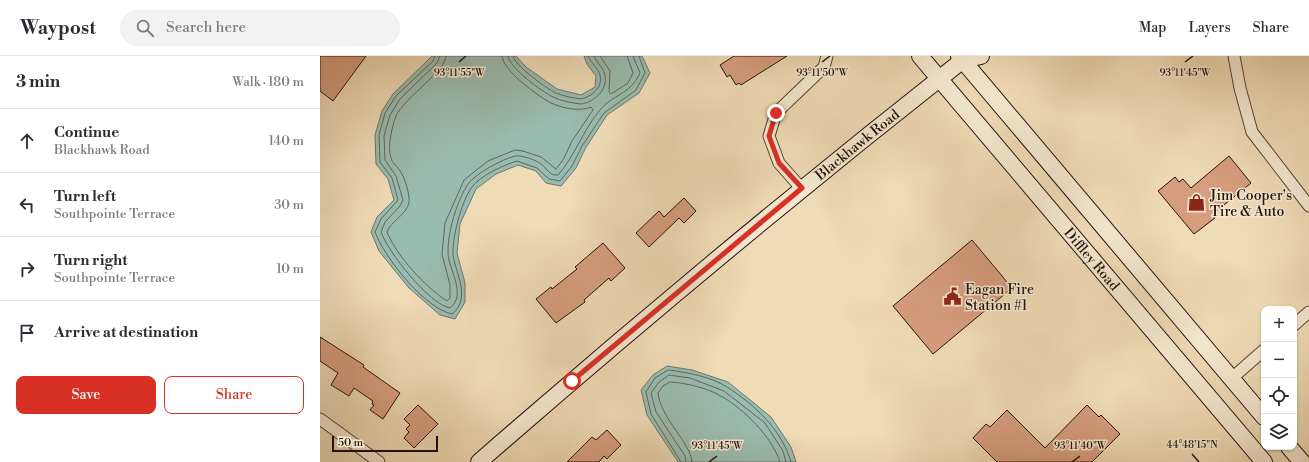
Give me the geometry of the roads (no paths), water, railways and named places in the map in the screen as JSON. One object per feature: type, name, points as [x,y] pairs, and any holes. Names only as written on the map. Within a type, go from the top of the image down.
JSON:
[{"type":"main road","name":"Diffley Road","points":[[920,56],[1264,462]]},
{"type":"main road","name":"Blackhawk Road","points":[[479,462],[572,381],[802,188],[939,79],[962,57],[981,56]]},
{"type":"main road","points":[[962,57],[1261,414]]},
{"type":"main road","points":[[1292,450],[1302,462]]},
{"type":"street","points":[[802,188],[779,163],[769,136],[776,113],[824,67],[827,56]]},
{"type":"street","points":[[1234,56],[1240,88],[1252,132],[1309,206]]},
{"type":"street","points":[[1297,322],[1309,312]]},
{"type":"street","points":[[1231,379],[1261,353]]},
{"type":"street","points":[[320,419],[379,462]]},
{"type":"water","points":[[432,56],[516,56],[526,67],[557,89],[581,95],[595,87],[596,76],[587,64],[584,56],[642,56],[650,73],[639,93],[607,115],[585,149],[576,168],[561,186],[546,183],[536,171],[518,165],[496,174],[476,189],[460,224],[457,253],[465,283],[465,302],[455,319],[440,315],[409,288],[379,251],[371,232],[377,217],[394,200],[388,179],[376,164],[375,135],[382,111],[393,94]]},
{"type":"water","points":[[667,366],[692,370],[728,382],[771,417],[791,447],[796,462],[678,462],[647,415],[641,390],[653,375]]},
{"type":"place","name":"Jim Cooper's Tire & Auto","points":[[1197,203]]},
{"type":"place","name":"Eagan Fire Station #1","points":[[952,297]]}]
